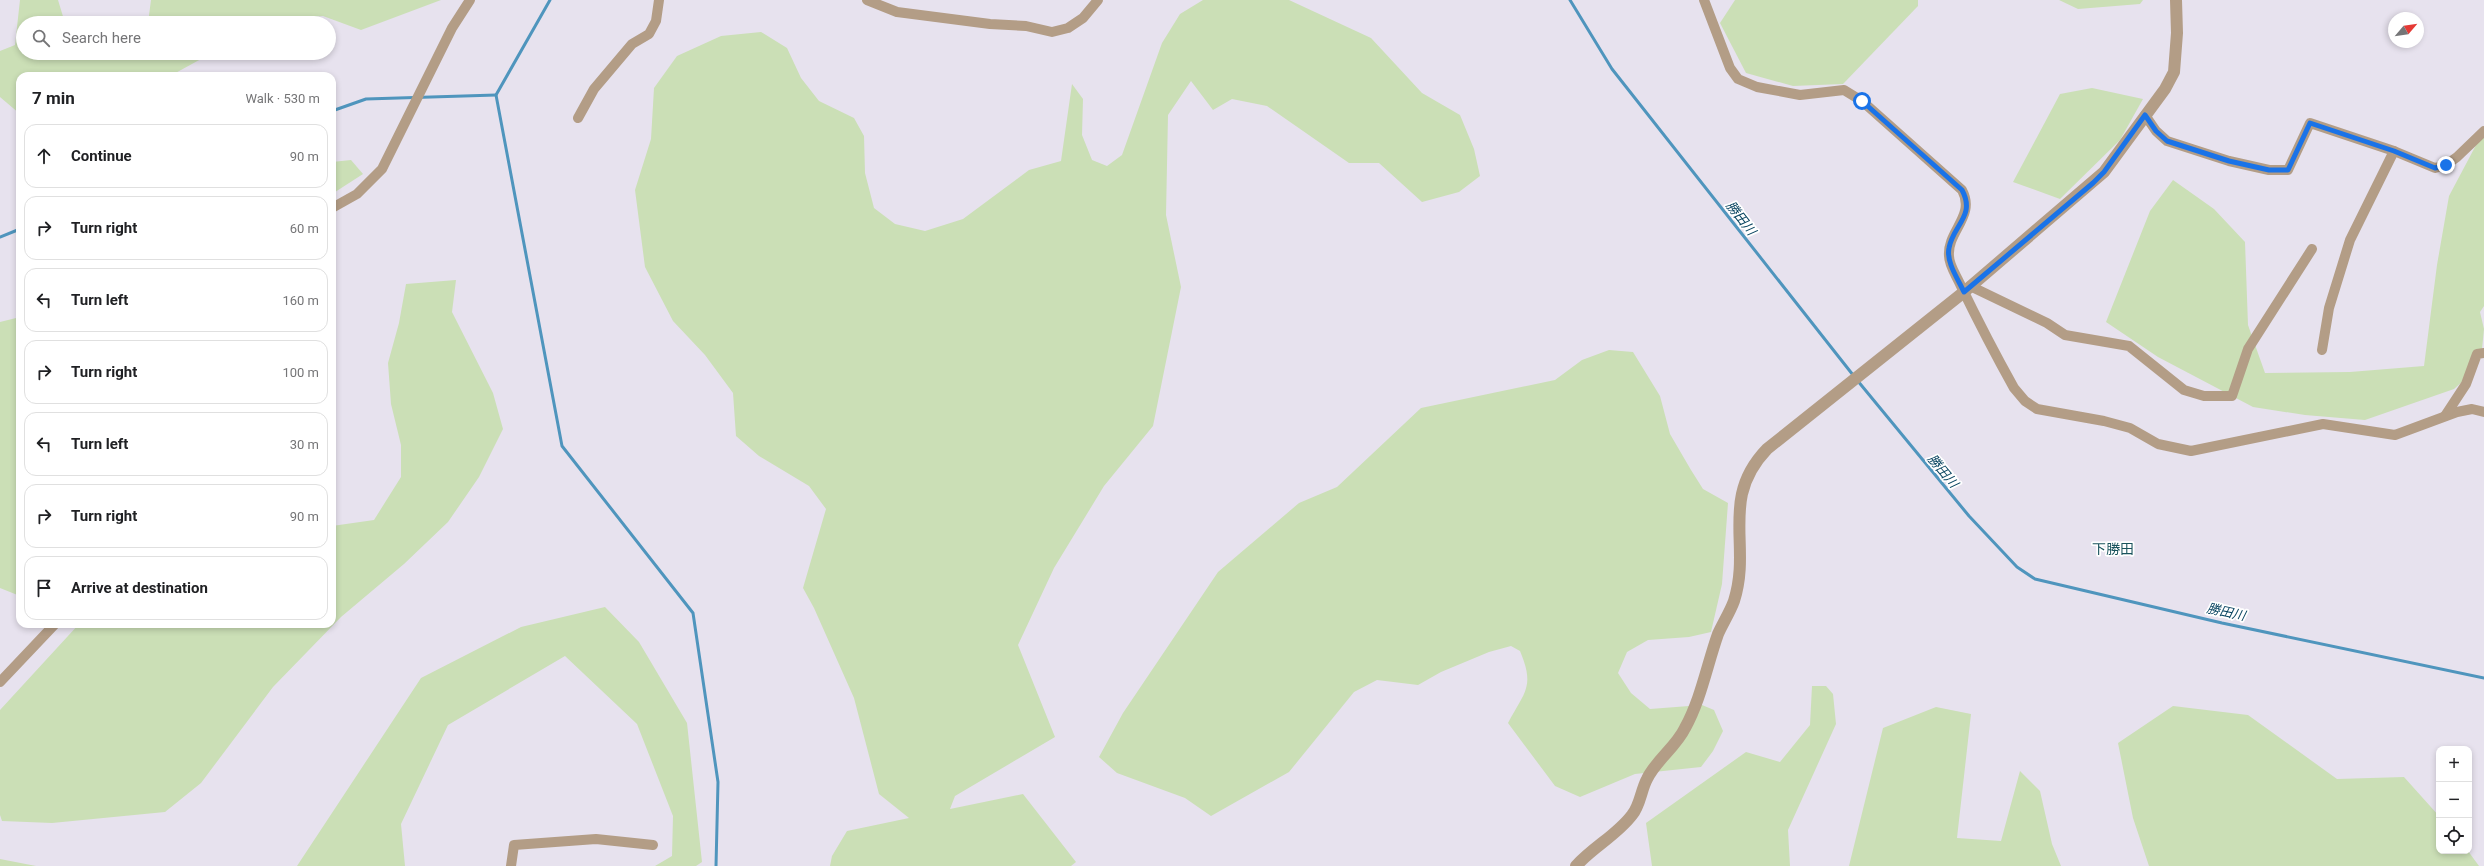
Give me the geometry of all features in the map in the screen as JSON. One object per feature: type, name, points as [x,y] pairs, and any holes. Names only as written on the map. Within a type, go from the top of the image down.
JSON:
[{"type":"street","points":[[336,206],[357,194],[382,169],[452,28],[470,0]]},
{"type":"street","points":[[578,118],[594,88],[632,44],[649,34],[656,21],[659,0]]},
{"type":"street","points":[[867,0],[897,12],[990,24],[1026,26],[1052,32],[1068,28],[1083,18],[1098,0]]},
{"type":"street","points":[[1704,0],[1730,68],[1738,79],[1757,87],[1800,95],[1836,89],[1852,94],[1962,190],[1966,198],[1965,214],[1949,247],[1949,257],[1967,289],[2007,376],[2025,401],[2037,409],[2104,421],[2130,428],[2158,444],[2191,452],[2323,424],[2395,435],[2445,416],[2472,409],[2484,412]]},
{"type":"street","points":[[1576,866],[1589,852],[1634,814],[1647,778],[1665,752],[1685,730],[1693,712],[1719,633],[1734,601],[1738,583],[1742,488],[1757,460],[1767,449],[1967,289],[2093,183],[2104,172],[2165,89],[2174,72],[2177,46],[2176,0]]},
{"type":"street","points":[[2145,115],[2156,131],[2167,141],[2229,161],[2269,170],[2288,170],[2310,123],[2394,151],[2435,168],[2446,165],[2457,158],[2484,131]]},
{"type":"street","points":[[2322,350],[2329,308],[2350,240],[2394,151]]},
{"type":"street","points":[[1967,289],[2047,323],[2064,335],[2129,346],[2184,390],[2204,396],[2232,396],[2248,349],[2312,249]]},
{"type":"street","points":[[2445,416],[2466,384],[2477,354],[2484,353]]},
{"type":"street","points":[[0,682],[51,628]]},
{"type":"street","points":[[510,866],[514,845],[596,839],[653,845]]},
{"type":"green space","points":[[20,0],[58,0],[63,16],[18,16]]},
{"type":"green space","points":[[151,0],[441,0],[361,30],[336,21],[336,16],[149,16]]},
{"type":"green space","points":[[1203,0],[1289,0],[1371,38],[1422,93],[1460,115],[1474,149],[1480,176],[1459,192],[1422,202],[1379,163],[1349,163],[1267,106],[1232,99],[1213,110],[1191,81],[1168,115],[1166,215],[1181,287],[1153,426],[1104,486],[1054,568],[1018,645],[1055,737],[955,796],[950,809],[1023,794],[1076,862],[1071,866],[830,866],[832,856],[847,831],[909,818],[879,794],[854,698],[814,608],[803,588],[826,509],[809,486],[759,456],[736,436],[733,393],[705,355],[673,321],[645,267],[635,190],[651,139],[654,88],[677,56],[721,36],[761,32],[787,48],[801,78],[819,101],[854,118],[864,136],[865,173],[874,208],[895,224],[925,231],[963,219],[1029,170],[1061,161],[1072,84],[1083,99],[1082,135],[1092,160],[1107,166],[1122,155],[1162,43],[1180,14]]},
{"type":"green space","points":[[1735,0],[1918,0],[1918,6],[1843,84],[1793,86],[1746,73],[1720,23]]},
{"type":"green space","points":[[2059,0],[2143,0],[2140,4],[2078,9]]},
{"type":"green space","points":[[16,36],[16,60],[199,60],[177,72],[16,72],[16,111],[0,97],[0,51],[15,45]]},
{"type":"green space","points":[[2092,88],[2143,99],[2120,140],[2060,199],[2013,182],[2060,94]]},
{"type":"green space","points":[[2484,130],[2484,306],[2480,312],[2484,329],[2482,349],[2472,373],[2454,389],[2365,420],[2305,415],[2253,407],[2158,357],[2106,322],[2150,211],[2173,180],[2214,209],[2245,242],[2248,325],[2265,373],[2350,372],[2424,366],[2437,265],[2449,196]]},
{"type":"green space","points":[[351,160],[363,174],[336,191],[336,162]]},
{"type":"green space","points":[[456,280],[452,312],[493,393],[503,429],[479,477],[448,522],[404,564],[336,622],[336,525],[374,520],[401,477],[401,445],[391,404],[388,363],[399,323],[406,284]]},
{"type":"green space","points":[[16,318],[16,594],[0,588],[0,322]]},
{"type":"green space","points":[[1609,350],[1633,352],[1660,396],[1670,434],[1691,470],[1703,489],[1728,503],[1722,584],[1711,632],[1689,637],[1648,640],[1627,652],[1618,673],[1631,693],[1650,709],[1702,705],[1714,710],[1723,731],[1713,751],[1701,767],[1635,774],[1580,797],[1555,786],[1508,723],[1523,696],[1527,681],[1527,673],[1520,651],[1511,646],[1489,652],[1441,672],[1418,685],[1377,680],[1354,692],[1289,772],[1211,816],[1185,798],[1117,773],[1099,757],[1123,713],[1218,572],[1299,503],[1337,487],[1421,408],[1555,380],[1582,360]]},
{"type":"green space","points":[[605,607],[639,642],[687,723],[702,862],[696,866],[655,866],[672,856],[673,816],[637,724],[565,656],[448,725],[401,824],[405,866],[297,866],[421,678],[521,627]]},
{"type":"green space","points":[[75,628],[330,628],[273,687],[201,783],[165,812],[52,823],[2,821],[0,815],[0,710]]},
{"type":"green space","points":[[1812,686],[1826,686],[1833,694],[1836,724],[1788,830],[1790,866],[1652,866],[1646,823],[1746,752],[1780,762],[1810,725]]},
{"type":"green space","points":[[2173,706],[2248,715],[2337,779],[2404,777],[2436,813],[2436,854],[2470,854],[2479,866],[2149,866],[2133,818],[2118,743]]},
{"type":"green space","points":[[1936,707],[1971,714],[1957,838],[2001,841],[2020,771],[2040,791],[2052,844],[2061,866],[1849,866],[1883,728]]},
{"type":"green space","points":[[0,859],[36,866],[0,866]]},
{"type":"waterway","points":[[550,0],[496,95],[562,446],[693,613],[718,782],[716,866]]},
{"type":"waterway","name":"勝田川","points":[[1570,0],[1612,69],[1853,375]]},
{"type":"waterway","points":[[336,110],[366,99],[496,95]]},
{"type":"waterway","points":[[0,237],[16,231]]},
{"type":"waterway","name":"勝田川","points":[[1857,380],[1969,516],[2017,567],[2035,579],[2222,623],[2484,678]]},
{"type":"district","name":"下勝田","points":[[2113,549]]},
{"type":"route","points":[[1862,101],[1962,190],[1966,198],[1967,205],[1965,214],[1949,247],[1949,257],[1964,292],[2093,183],[2104,172],[2145,115],[2156,131],[2167,141],[2229,161],[2269,170],[2288,170],[2310,123],[2394,151],[2435,168],[2446,165]]}]
